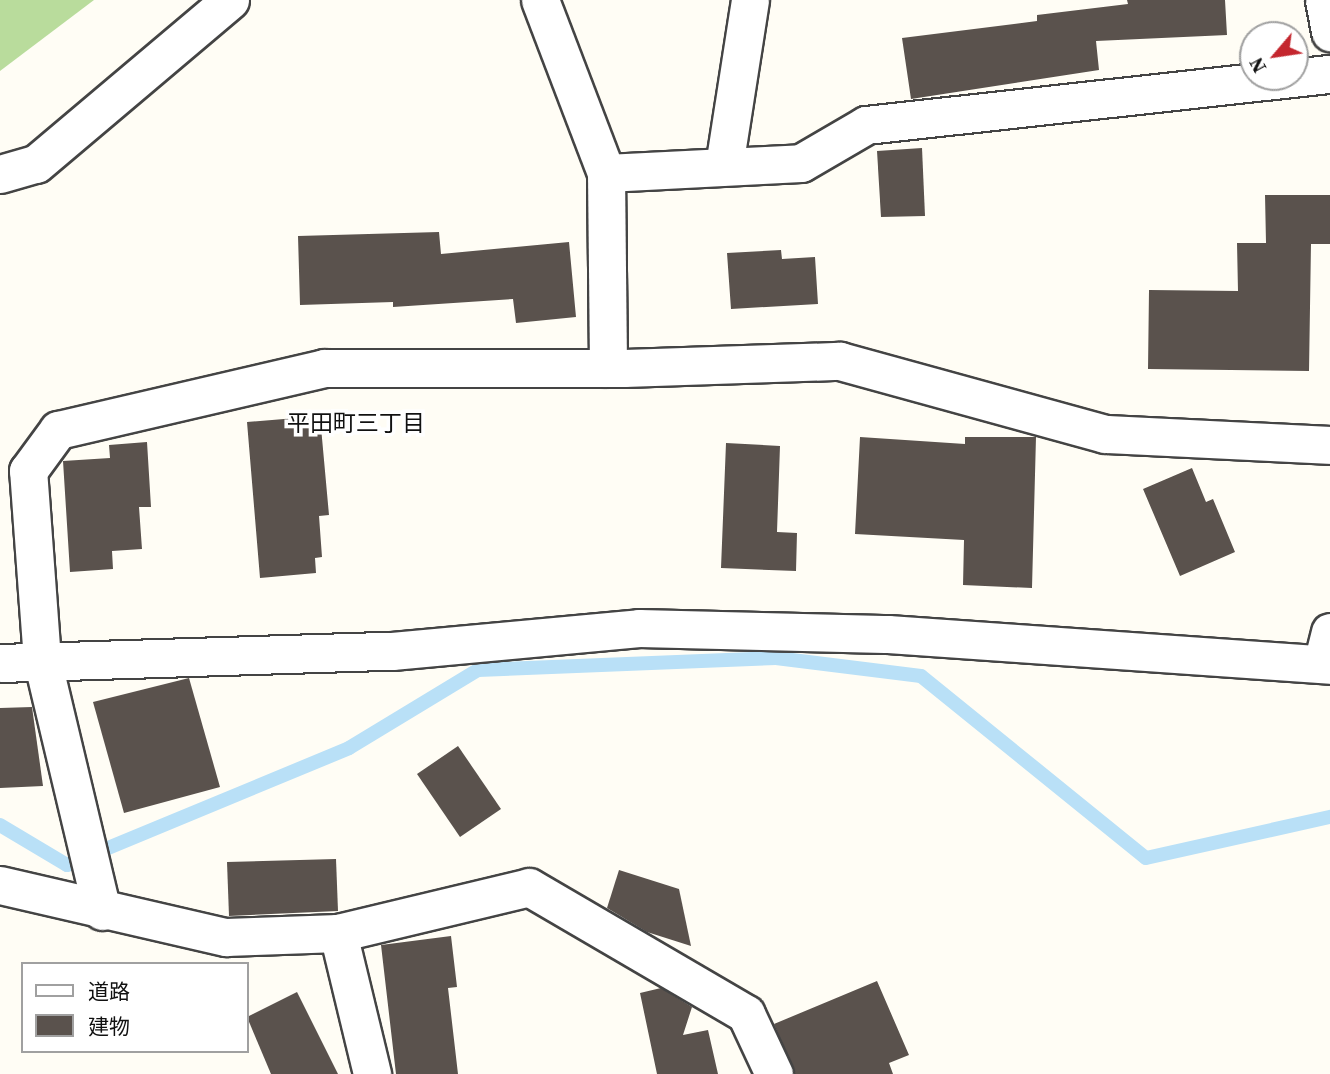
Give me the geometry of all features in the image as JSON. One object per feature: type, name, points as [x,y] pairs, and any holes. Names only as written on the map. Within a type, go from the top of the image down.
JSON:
[{"type":"street","points":[[0,174],[36,164],[230,0]]},
{"type":"street","points":[[540,0],[606,173],[608,368]]},
{"type":"street","points":[[724,166],[750,0]]},
{"type":"street","points":[[1324,0],[1330,32]]},
{"type":"street","points":[[606,173],[802,163],[866,125],[1330,74]]},
{"type":"street","points":[[99,896],[42,660],[28,471],[58,430],[324,368],[608,368],[840,360],[1105,434],[1330,445]]},
{"type":"street","points":[[0,663],[392,651],[639,628],[888,634],[1327,654]]},
{"type":"street","points":[[0,885],[99,896],[226,937],[338,933],[529,887],[746,1014],[774,1074]]},
{"type":"street","points":[[338,933],[372,1074]]},
{"type":"green space","points":[[0,0],[94,0],[0,71]]},
{"type":"building","points":[[1127,0],[1225,0],[1227,35],[1096,41],[1099,70],[911,99],[902,38],[1037,21],[1037,15],[1128,4]]},
{"type":"building","points":[[922,148],[925,216],[881,217],[877,151]]},
{"type":"building","points":[[1265,195],[1330,195],[1330,244],[1311,244],[1309,371],[1148,369],[1149,290],[1238,291],[1237,243],[1266,243]]},
{"type":"building","points":[[439,232],[441,254],[569,242],[576,317],[516,323],[513,299],[393,307],[393,302],[300,305],[298,236]]},
{"type":"building","points":[[781,250],[782,259],[815,257],[818,304],[731,309],[727,253]]},
{"type":"building","points":[[320,416],[329,515],[319,516],[322,557],[315,558],[316,573],[260,578],[247,422]]},
{"type":"building","points":[[860,437],[965,444],[965,437],[1036,437],[1032,588],[963,585],[964,540],[855,534]]},
{"type":"building","points":[[147,442],[151,507],[139,507],[142,549],[112,551],[113,569],[70,572],[63,461],[110,458],[109,445]]},
{"type":"building","points":[[726,443],[780,446],[777,532],[797,533],[796,571],[721,568]]},
{"type":"building","points":[[1192,468],[1206,502],[1213,499],[1235,552],[1180,576],[1143,489]]},
{"type":"building","points":[[189,678],[220,787],[124,813],[93,702]]},
{"type":"building","points":[[32,707],[43,786],[0,788],[0,708]]},
{"type":"building","points":[[458,746],[501,809],[460,837],[417,774]]},
{"type":"building","points":[[336,859],[338,911],[229,916],[227,862]]},
{"type":"building","points":[[619,870],[679,889],[691,946],[647,932],[607,908]]},
{"type":"building","points":[[451,936],[457,987],[448,988],[458,1074],[396,1074],[381,945]]},
{"type":"building","points":[[877,981],[909,1055],[889,1063],[893,1074],[795,1074],[774,1024]]},
{"type":"building","points":[[661,988],[692,1007],[683,1035],[708,1030],[718,1074],[657,1074],[640,993]]},
{"type":"building","points":[[297,992],[338,1074],[271,1074],[248,1016]]},
{"type":"waterway","points":[[0,825],[67,865],[349,748],[478,670],[776,658],[921,676],[1146,858],[1330,817]]},
{"type":"district","name":"平田町三丁目","points":[[356,423]]}]
